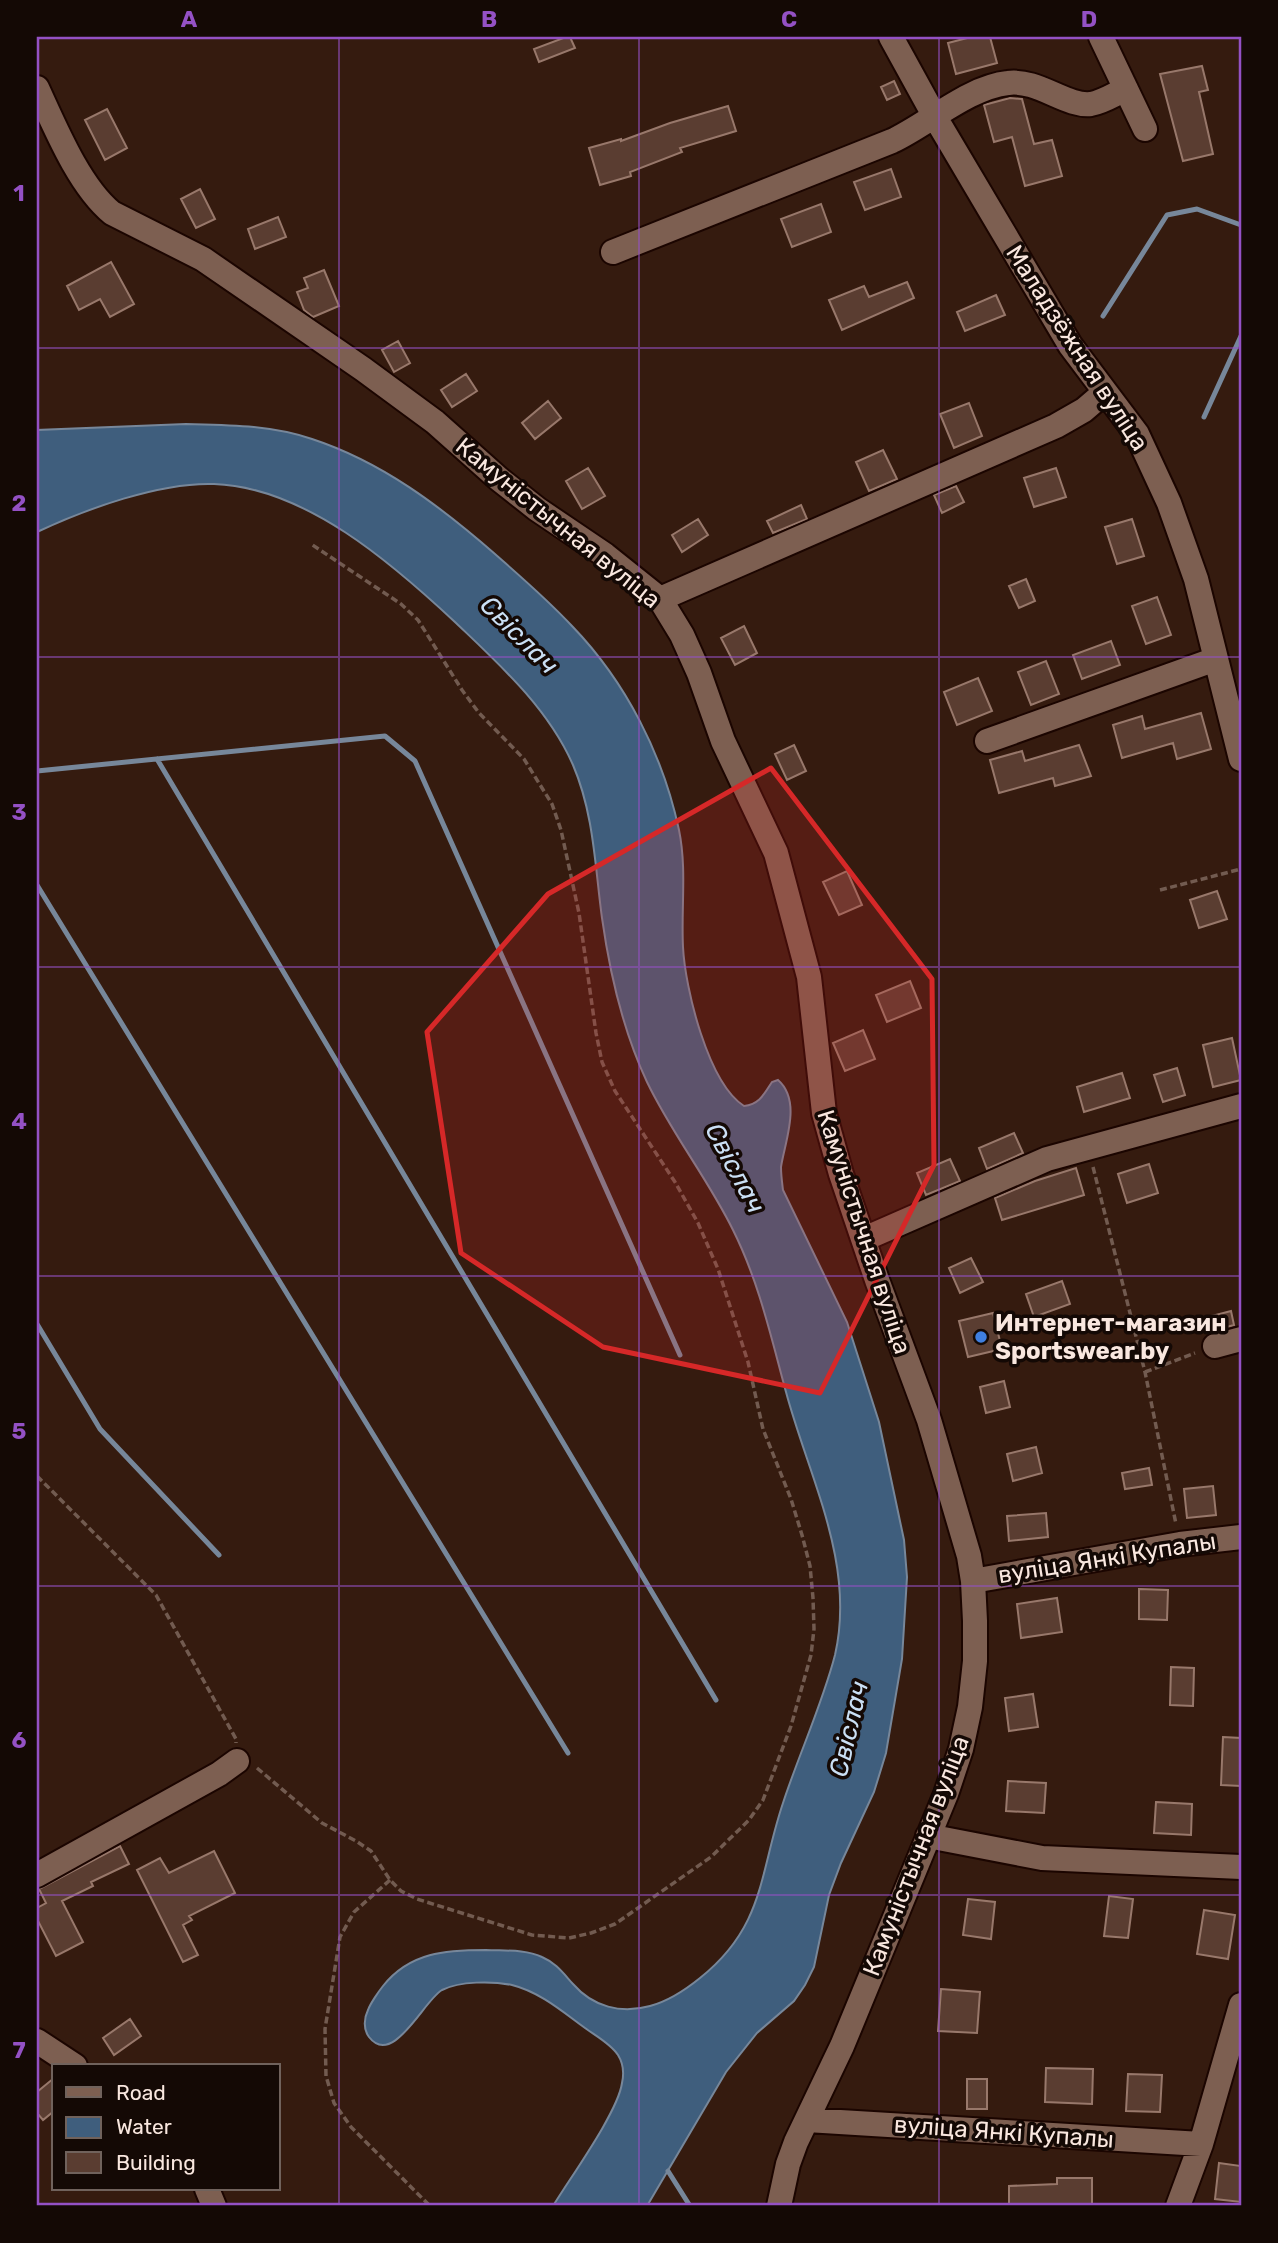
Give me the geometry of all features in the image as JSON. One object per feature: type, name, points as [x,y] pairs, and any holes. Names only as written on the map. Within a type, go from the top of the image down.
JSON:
[{"type":"street","name":"Маладзёжная вуліца","points":[[891,37],[935,117],[1070,345],[1137,434],[1169,503],[1196,579],[1241,759]]},
{"type":"street","points":[[1101,37],[1145,129]]},
{"type":"street","points":[[613,252],[892,141],[982,90],[1007,83],[1026,83],[1079,103],[1090,104],[1126,89]]},
{"type":"street","name":"Камуністычная вуліца","points":[[37,88],[65,146],[100,203],[112,213],[203,259],[342,354],[435,422],[537,509],[605,555],[660,599],[688,648],[727,751],[776,853],[809,977],[824,1113],[841,1174],[900,1346],[929,1420],[962,1531],[973,1581],[975,1661],[970,1707],[961,1749],[842,2046],[788,2164],[779,2206]]},
{"type":"street","points":[[660,599],[1056,426],[1084,410],[1105,392]]},
{"type":"street","points":[[987,741],[1216,659]]},
{"type":"street","points":[[864,1239],[1047,1159],[1241,1105]]},
{"type":"street","points":[[1215,1346],[1241,1339]]},
{"type":"street","name":"вуліца Янкі Купалы","points":[[973,1581],[1180,1544],[1241,1537]]},
{"type":"street","points":[[37,1875],[219,1774],[237,1761]]},
{"type":"street","points":[[928,1836],[1042,1858],[1241,1867]]},
{"type":"street","points":[[1178,2206],[1201,2144],[1241,2005]]},
{"type":"street","points":[[37,2040],[72,2064]]},
{"type":"street","name":"вуліца Янкі Купалы","points":[[807,2120],[1201,2144]]},
{"type":"path","points":[[37,1476],[156,1595],[236,1739],[237,1761],[251,1765],[268,1776],[322,1824],[356,1840],[370,1851],[401,1891],[417,1899],[502,1926],[552,1938],[569,1938],[591,1933],[615,1924],[711,1857],[731,1840],[763,1800],[791,1726],[811,1656],[813,1598],[810,1566],[791,1499],[763,1429],[748,1362],[718,1269],[692,1212],[615,1091],[603,1062],[596,1033],[579,913],[561,830],[552,804],[524,759],[462,690],[418,620],[401,604],[311,544]]},
{"type":"path","points":[[1160,890],[1241,869]]},
{"type":"path","points":[[1088,1148],[1145,1371],[1180,1544]]},
{"type":"path","points":[[1145,1371],[1215,1346]]},
{"type":"path","points":[[390,1880],[354,1912],[340,1937],[325,2028],[326,2076],[334,2103],[351,2127],[430,2206]]},
{"type":"highlighted area","points":[[771,768],[932,979],[934,1165],[820,1393],[603,1347],[461,1253],[427,1032],[548,894]]},
{"type":"water","name":"Свіслач","points":[[186,424],[250,427],[297,434],[338,449],[386,473],[453,519],[515,571],[572,626],[609,671],[640,721],[672,802],[683,859],[683,947],[688,986],[709,1056],[731,1094],[744,1106],[758,1101],[772,1082],[778,1080],[785,1089],[791,1110],[781,1167],[783,1190],[847,1322],[879,1422],[904,1540],[907,1577],[902,1659],[886,1753],[874,1792],[829,1895],[814,1967],[805,1985],[794,2001],[757,2033],[726,2072],[647,2206],[553,2206],[612,2111],[619,2095],[623,2072],[620,2058],[611,2047],[551,2003],[512,1985],[486,1982],[449,1987],[435,1996],[408,2029],[388,2044],[378,2044],[369,2037],[365,2027],[366,2016],[377,1994],[394,1975],[417,1960],[443,1952],[486,1950],[535,1954],[555,1965],[589,1998],[618,2009],[639,2008],[664,2001],[700,1978],[721,1958],[737,1939],[757,1898],[783,1803],[835,1655],[840,1621],[839,1587],[827,1521],[786,1392],[764,1310],[742,1250],[713,1193],[667,1120],[631,1043],[609,960],[593,841],[580,784],[563,744],[537,706],[489,655],[431,600],[376,554],[346,532],[281,499],[248,488],[214,484],[170,487],[100,506],[37,532],[37,430]]},
{"type":"building","points":[[570,37],[575,48],[539,62],[534,49]]},
{"type":"building","points":[[971,37],[990,37],[997,63],[956,74],[948,43]]},
{"type":"building","points":[[1202,66],[1208,90],[1199,92],[1213,154],[1183,161],[1160,74]]},
{"type":"building","points":[[894,81],[900,94],[887,100],[881,87]]},
{"type":"building","points":[[1010,98],[1022,99],[1034,144],[1052,140],[1062,176],[1025,186],[1012,137],[994,142],[984,105]]},
{"type":"building","points":[[728,106],[736,131],[680,148],[682,152],[630,172],[631,176],[600,185],[589,148],[621,141]]},
{"type":"building","points":[[107,109],[127,148],[105,160],[85,120]]},
{"type":"building","points":[[891,169],[901,197],[865,210],[854,182]]},
{"type":"building","points":[[200,189],[215,219],[196,228],[181,199]]},
{"type":"building","points":[[821,204],[831,232],[792,247],[781,219]]},
{"type":"building","points":[[278,217],[286,237],[255,249],[248,229]]},
{"type":"building","points":[[111,262],[134,304],[110,317],[100,299],[79,310],[67,286]]},
{"type":"building","points":[[324,270],[339,306],[313,317],[304,310],[297,292],[308,288],[304,278]]},
{"type":"building","points":[[907,282],[914,298],[842,330],[829,300],[864,286],[869,297]]},
{"type":"building","points":[[996,295],[1005,315],[965,331],[957,312]]},
{"type":"building","points":[[398,341],[410,363],[394,372],[382,350]]},
{"type":"building","points":[[466,374],[477,391],[452,407],[441,390]]},
{"type":"building","points":[[548,401],[561,418],[535,439],[522,423]]},
{"type":"building","points":[[969,403],[982,436],[954,448],[940,414]]},
{"type":"building","points":[[883,450],[897,479],[869,491],[856,462]]},
{"type":"building","points":[[588,468],[605,496],[582,509],[566,481]]},
{"type":"building","points":[[1056,468],[1066,497],[1034,507],[1024,478]]},
{"type":"building","points":[[956,486],[964,502],[942,513],[934,495]]},
{"type":"building","points":[[801,505],[807,519],[773,533],[767,521]]},
{"type":"building","points":[[698,519],[708,535],[682,552],[672,535]]},
{"type":"building","points":[[1132,519],[1144,556],[1117,564],[1105,527]]},
{"type":"building","points":[[1026,579],[1035,601],[1019,608],[1009,586]]},
{"type":"building","points":[[1157,597],[1171,635],[1146,644],[1132,606]]},
{"type":"building","points":[[744,626],[757,653],[735,665],[721,638]]},
{"type":"building","points":[[1111,641],[1120,665],[1082,679],[1073,655]]},
{"type":"building","points":[[1046,661],[1059,694],[1031,705],[1018,672]]},
{"type":"building","points":[[978,678],[992,711],[957,725],[944,692]]},
{"type":"building","points":[[1201,713],[1211,749],[1177,759],[1173,743],[1122,758],[1113,725],[1142,716],[1145,729]]},
{"type":"building","points":[[794,745],[806,771],[787,780],[775,754]]},
{"type":"building","points":[[1079,745],[1091,776],[1055,786],[1053,778],[999,793],[990,760],[1022,751],[1025,761]]},
{"type":"building","points":[[847,871],[862,905],[839,915],[823,882]]},
{"type":"building","points":[[1217,891],[1227,919],[1199,928],[1190,900]]},
{"type":"building","points":[[910,981],[921,1008],[887,1022],[876,995]]},
{"type":"building","points":[[863,1030],[875,1059],[845,1071],[833,1043]]},
{"type":"building","points":[[1232,1038],[1241,1080],[1213,1087],[1203,1045]]},
{"type":"building","points":[[1177,1068],[1185,1095],[1163,1102],[1154,1075]]},
{"type":"building","points":[[1122,1073],[1130,1098],[1084,1112],[1077,1087]]},
{"type":"building","points":[[1014,1133],[1023,1153],[987,1169],[979,1148]]},
{"type":"building","points":[[950,1159],[960,1181],[926,1195],[917,1173]]},
{"type":"building","points":[[1149,1164],[1158,1193],[1127,1203],[1118,1174]]},
{"type":"building","points":[[1076,1168],[1084,1195],[1002,1220],[995,1198]]},
{"type":"building","points":[[971,1258],[983,1282],[960,1293],[949,1268]]},
{"type":"building","points":[[1062,1281],[1070,1304],[1034,1317],[1026,1294]]},
{"type":"building","points":[[1231,1311],[1234,1325],[1212,1331],[1208,1317]]},
{"type":"building","points":[[993,1313],[1002,1349],[968,1357],[959,1321]]},
{"type":"building","points":[[1004,1381],[1010,1407],[986,1413],[980,1387]]},
{"type":"building","points":[[1036,1447],[1042,1473],[1013,1481],[1007,1454]]},
{"type":"building","points":[[1149,1468],[1152,1485],[1125,1489],[1122,1473]]},
{"type":"building","points":[[1213,1486],[1216,1515],[1187,1518],[1184,1489]]},
{"type":"building","points":[[1046,1513],[1048,1537],[1009,1541],[1007,1516]]},
{"type":"building","points":[[1139,1589],[1168,1590],[1167,1620],[1139,1619]]},
{"type":"building","points":[[1057,1598],[1062,1632],[1021,1638],[1017,1604]]},
{"type":"building","points":[[1171,1667],[1194,1668],[1193,1706],[1170,1705]]},
{"type":"building","points":[[1033,1694],[1038,1727],[1009,1731],[1005,1698]]},
{"type":"building","points":[[1223,1737],[1241,1738],[1241,1786],[1221,1785]]},
{"type":"building","points":[[1008,1781],[1046,1783],[1044,1813],[1006,1811]]},
{"type":"building","points":[[1156,1802],[1192,1804],[1191,1835],[1154,1833]]},
{"type":"building","points":[[120,1846],[129,1864],[91,1882],[93,1886],[62,1901],[83,1942],[56,1956],[37,1919],[37,1908],[46,1903],[39,1889]]},
{"type":"building","points":[[214,1851],[235,1893],[189,1916],[192,1920],[183,1925],[198,1955],[183,1962],[137,1870],[160,1858],[169,1873]]},
{"type":"building","points":[[1109,1896],[1133,1899],[1128,1938],[1104,1936]]},
{"type":"building","points":[[968,1899],[995,1902],[991,1939],[963,1935]]},
{"type":"building","points":[[1204,1910],[1235,1915],[1228,1959],[1197,1954]]},
{"type":"building","points":[[941,1989],[980,1992],[977,2033],[938,2031]]},
{"type":"building","points":[[130,2019],[141,2036],[114,2055],[103,2038]]},
{"type":"building","points":[[1046,2068],[1093,2069],[1092,2104],[1045,2102]]},
{"type":"building","points":[[1128,2074],[1162,2075],[1160,2112],[1126,2111]]},
{"type":"building","points":[[967,2079],[987,2079],[987,2109],[967,2109]]},
{"type":"building","points":[[52,2080],[52,2113],[43,2120],[37,2113],[37,2092]]},
{"type":"building","points":[[1219,2163],[1241,2166],[1241,2202],[1215,2199]]},
{"type":"building","points":[[1057,2178],[1092,2178],[1092,2206],[1009,2206],[1009,2186],[1057,2184]]},
{"type":"waterway","points":[[1103,316],[1167,215],[1197,209],[1241,225]]},
{"type":"waterway","points":[[1204,417],[1241,336]]},
{"type":"waterway","points":[[37,771],[385,736],[415,761],[680,1355]]},
{"type":"waterway","points":[[157,759],[716,1700]]},
{"type":"waterway","points":[[37,885],[568,1753]]},
{"type":"waterway","points":[[37,1324],[100,1429],[219,1555]]},
{"type":"waterway","points":[[668,2171],[690,2206]]},
{"type":"place","name":"Интернет-магазин Sportswear.by","points":[[981,1337]]}]
